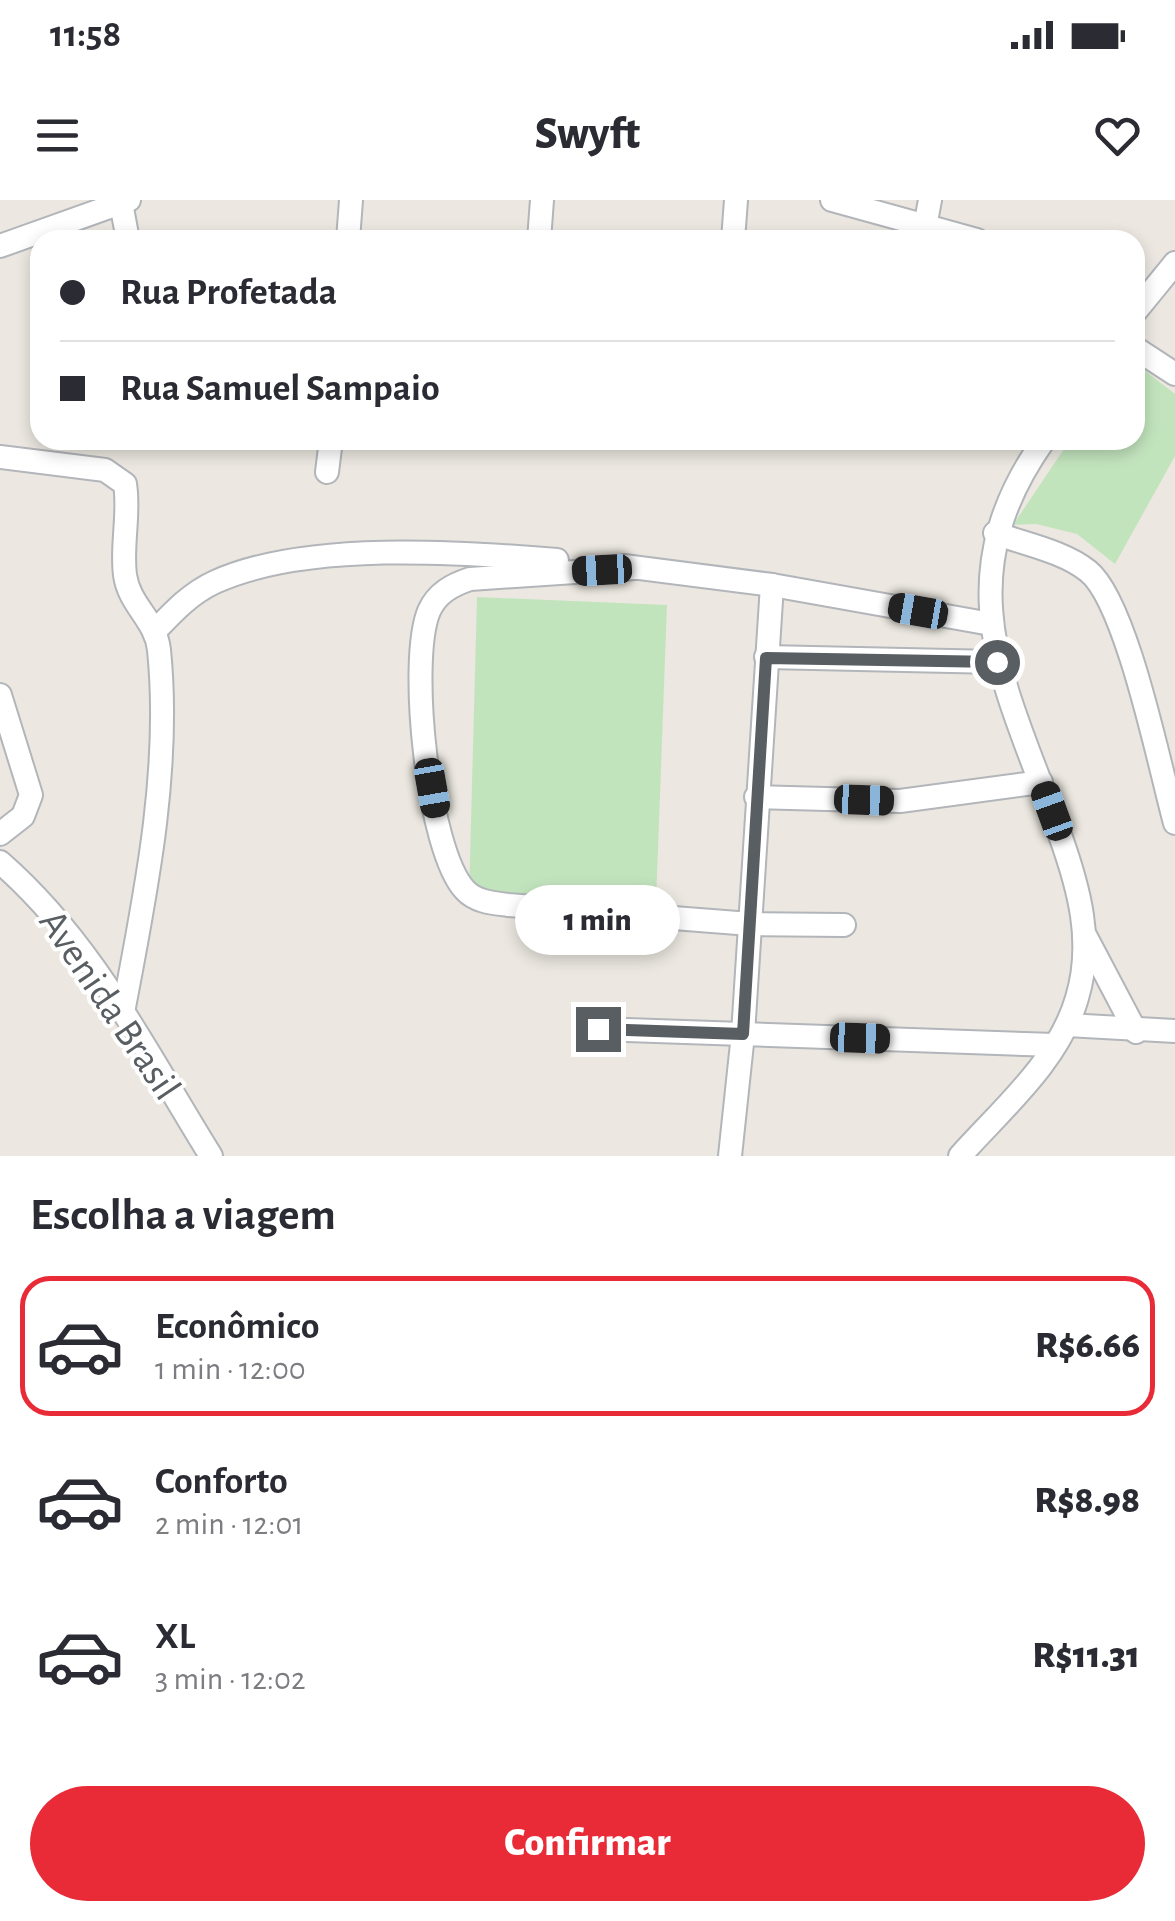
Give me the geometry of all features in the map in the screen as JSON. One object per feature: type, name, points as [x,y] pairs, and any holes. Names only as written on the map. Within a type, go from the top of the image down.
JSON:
[{"type":"street","points":[[349,230],[352,200]]},
{"type":"street","points":[[540,230],[542,200]]},
{"type":"street","points":[[733,230],[736,200]]},
{"type":"street","points":[[832,200],[937,230]]},
{"type":"street","points":[[925,227],[930,200]]},
{"type":"street","points":[[45,230],[125,202],[127,230]]},
{"type":"street","points":[[0,246],[30,235]]},
{"type":"street","points":[[1145,282],[1175,263]]},
{"type":"street","points":[[1145,354],[1175,374]]},
{"type":"street","points":[[327,472],[329,450]]},
{"type":"street","points":[[1038,450],[1008,500],[995,533],[990,624],[997,662],[1072,868],[1086,937],[1136,1032]]},
{"type":"street","points":[[0,456],[105,470],[123,479],[126,491],[127,586],[156,630],[160,692],[156,804],[124,1007]]},
{"type":"street","points":[[995,533],[1079,566],[1098,582],[1120,625],[1175,823]]},
{"type":"street","points":[[156,630],[184,601],[214,583],[297,562],[367,554],[448,553],[635,568],[772,585],[990,624]]},
{"type":"street","points":[[635,568],[470,578],[446,589],[435,600],[423,636],[420,697],[446,854],[464,889],[486,902],[750,924],[844,925]]},
{"type":"street","points":[[730,1156],[743,1034],[772,585]]},
{"type":"street","points":[[766,658],[997,662]]},
{"type":"street","points":[[0,695],[30,795],[23,816],[0,834]]},
{"type":"street","points":[[756,796],[900,801],[1041,782]]},
{"type":"street","name":"Avenida Brasil","points":[[0,862],[60,920],[124,1007],[211,1156]]},
{"type":"street","points":[[960,1156],[1055,1046],[1068,1025],[1078,997],[1086,937]]},
{"type":"street","points":[[1068,1025],[1136,1032],[1175,1031]]},
{"type":"street","points":[[598,1029],[1055,1046]]},
{"type":"green space","points":[[1145,371],[1175,394],[1175,456],[1115,564],[1077,534],[1036,524],[1013,525],[1063,450],[1145,450]]},
{"type":"green space","points":[[477,597],[667,605],[656,904],[469,895]]},
{"type":"route","points":[[598,1029],[743,1034],[766,658],[997,662]]}]
